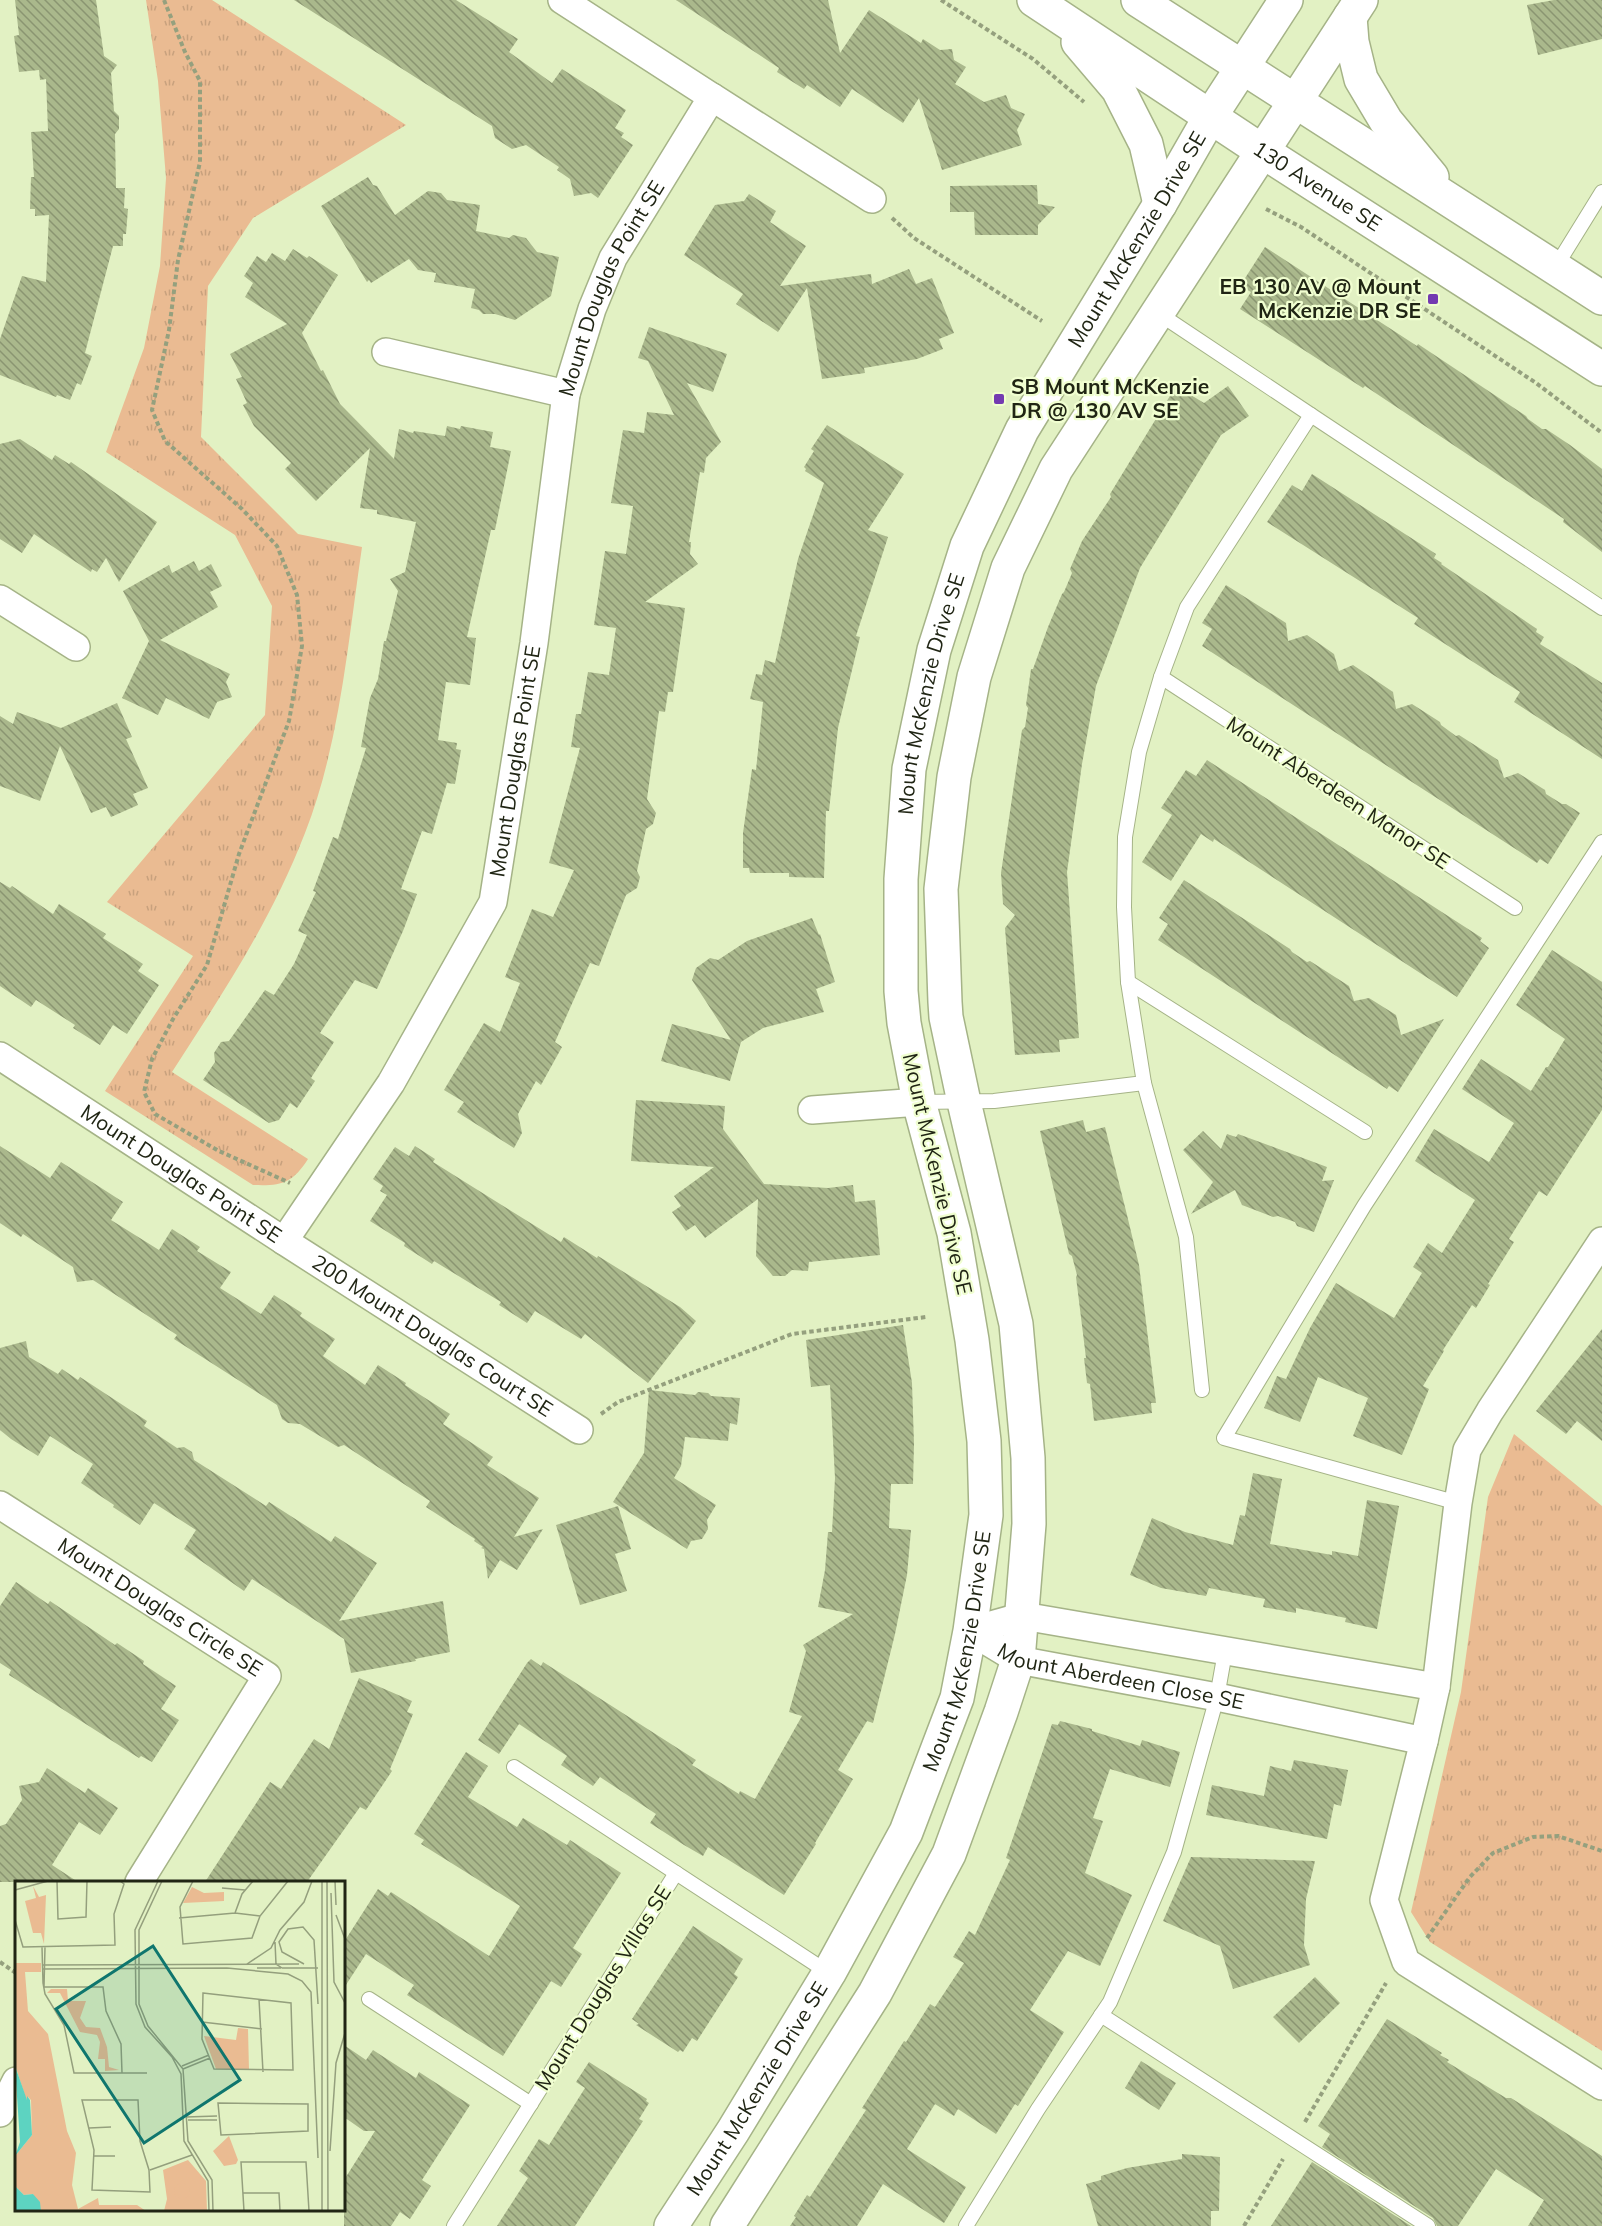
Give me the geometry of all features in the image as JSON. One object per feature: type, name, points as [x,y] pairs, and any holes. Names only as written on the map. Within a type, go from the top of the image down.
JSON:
[{"type":"street","points":[[562,0],[872,199]]},
{"type":"street","points":[[1138,0],[1602,298]]},
{"type":"street","name":"Mount McKenzie Drive SE","points":[[671,2226],[733,2131],[829,1973],[906,1832],[957,1698],[970,1631],[986,1515],[984,1441],[972,1340],[954,1233],[919,1102],[904,1023],[901,991],[901,879],[909,769],[934,650],[967,546],[1022,430],[1160,204],[1210,117],[1286,0]]},
{"type":"street","points":[[1043,6],[1118,89],[1146,144],[1160,204]]},
{"type":"street","name":"130 Avenue SE","points":[[1043,6],[1262,151],[1602,369]]},
{"type":"street","points":[[1356,8],[1352,42],[1361,79],[1386,121],[1450,200]]},
{"type":"street","name":"Mount McKenzie Drive SE","points":[[727,2226],[876,1993],[949,1854],[1002,1712],[1018,1660],[1029,1524],[1028,1458],[1016,1324],[946,1017],[941,889],[954,777],[974,677],[1008,568],[1056,469],[1356,8]]},
{"type":"street","name":"Mount Douglas Point SE","points":[[0,1056],[284,1241],[391,1083],[493,902],[534,643],[566,394],[592,309],[613,258],[712,97]]},
{"type":"street","points":[[386,352],[566,394]]},
{"type":"street","points":[[0,599],[76,647]]},
{"type":"street","points":[[812,1110],[919,1102]]},
{"type":"street","name":"200 Mount Douglas Court SE","points":[[284,1241],[579,1430]]},
{"type":"street","points":[[1599,1253],[1490,1411],[1467,1450],[1458,1503],[1436,1687],[1384,1900],[1406,1962],[1602,2086]]},
{"type":"street","name":"Mount Douglas Circle SE","points":[[0,1505],[267,1676],[140,1881]]},
{"type":"street","name":"Mount Aberdeen Close SE","points":[[970,1631],[1023,1616],[1436,1687]]},
{"type":"street","name":"Mount Aberdeen Close SE","points":[[970,1631],[1018,1660],[1217,1697],[1424,1742]]},
{"type":"street","points":[[0,2113],[15,2083]]},
{"type":"lane","points":[[1555,268],[1602,192]]},
{"type":"lane","points":[[1157,312],[1602,608]]},
{"type":"lane","points":[[1202,1390],[1186,1237],[1144,1083],[1128,982],[1124,908],[1125,837],[1139,752],[1161,678],[1187,607],[1311,415]]},
{"type":"lane","name":"Mount Aberdeen Manor SE","points":[[1161,678],[1515,908]]},
{"type":"lane","points":[[1458,1503],[1224,1438],[1364,1206],[1602,842]]},
{"type":"lane","points":[[1128,982],[1365,1132]]},
{"type":"lane","points":[[919,1102],[994,1101],[1144,1083]]},
{"type":"lane","points":[[966,2226],[1038,2109],[1110,2002],[1174,1852],[1217,1697],[1225,1652]]},
{"type":"lane","name":"Mount Douglas Villas SE","points":[[514,1767],[829,1973]]},
{"type":"lane","name":"Mount Douglas Villas SE","points":[[454,2226],[676,1873]]},
{"type":"lane","name":"Mount Douglas Villas SE","points":[[369,1999],[531,2104]]},
{"type":"lane","points":[[1101,2015],[1428,2226]]},
{"type":"path","points":[[164,0],[185,52],[200,81],[200,162],[178,260],[169,330],[152,410],[165,441],[242,509],[277,546],[297,595],[302,646],[289,721],[239,854],[207,965],[173,1019],[152,1059],[144,1092],[155,1114],[219,1151],[285,1180],[313,1199]]},
{"type":"path","points":[[941,0],[1033,60],[1090,107]]},
{"type":"path","points":[[872,199],[914,238],[1042,321]]},
{"type":"path","points":[[1266,209],[1301,228],[1536,383],[1602,433]]},
{"type":"path","points":[[579,1430],[618,1402],[792,1334],[926,1317]]},
{"type":"path","points":[[1244,2226],[1386,1984],[1423,1943],[1470,1877],[1493,1853],[1533,1837],[1558,1836],[1602,1851]]},
{"type":"path","points":[[0,1962],[15,1972]]},
{"type":"green space","points":[[146,0],[212,0],[406,125],[253,218],[208,286],[201,437],[298,534],[362,547],[335,728],[317,799],[305,833],[277,896],[245,956],[172,1072],[308,1159],[297,1174],[285,1182],[271,1185],[253,1185],[105,1091],[193,956],[107,902],[265,715],[272,606],[235,535],[106,452],[144,348],[160,266],[166,178],[158,81]]},
{"type":"green space","points":[[1514,1434],[1602,1506],[1602,2051],[1430,1942],[1411,1912],[1461,1692],[1488,1497]]},
{"type":"building","points":[[15,0],[96,0],[104,56],[117,65],[111,73],[114,111],[119,116],[119,129],[115,134],[116,188],[125,188],[124,208],[128,209],[126,234],[123,234],[123,246],[113,246],[85,353],[92,356],[81,385],[77,383],[70,400],[57,395],[56,397],[0,375],[0,339],[22,276],[46,282],[49,215],[35,216],[35,209],[30,209],[31,177],[34,177],[31,132],[48,131],[46,79],[40,80],[39,70],[19,72],[14,36],[19,35]]},
{"type":"building","points":[[294,0],[456,0],[518,39],[509,52],[552,83],[562,69],[626,110],[615,128],[624,133],[621,137],[633,145],[598,198],[591,193],[574,196],[570,179],[557,170],[559,167],[526,145],[512,149],[495,138],[492,126]]},
{"type":"building","points":[[676,0],[828,0],[840,53],[869,10],[921,43],[923,39],[940,50],[952,49],[954,60],[966,67],[955,84],[984,102],[1006,95],[1011,108],[1025,114],[1017,130],[1022,145],[942,170],[919,98],[903,123],[852,89],[840,107],[807,85],[804,89],[777,72],[779,68]]},
{"type":"building","points":[[1554,0],[1602,0],[1602,39],[1538,55],[1527,5]]},
{"type":"building","points":[[368,177],[373,185],[377,186],[395,215],[428,191],[441,193],[447,200],[480,205],[476,231],[509,238],[513,235],[526,238],[537,252],[559,257],[551,296],[515,320],[495,314],[483,314],[471,308],[475,289],[434,282],[436,273],[418,270],[409,259],[371,283],[369,280],[367,282],[321,206]]},
{"type":"building","points":[[1037,185],[1038,204],[1055,207],[1038,225],[1038,235],[975,235],[974,212],[950,212],[950,186]]},
{"type":"building","points":[[749,194],[776,211],[770,222],[806,246],[780,286],[871,274],[872,284],[909,269],[916,284],[932,278],[954,333],[939,339],[943,349],[917,359],[864,368],[865,373],[822,379],[807,288],[778,332],[736,304],[743,294],[684,255],[715,205],[744,201]]},
{"type":"building","points":[[1265,247],[1417,346],[1418,344],[1542,429],[1546,429],[1570,445],[1602,469],[1602,552],[1563,522],[1564,519],[1365,386],[1363,388],[1240,309],[1251,292],[1240,286]]},
{"type":"building","points":[[293,249],[307,258],[309,256],[338,275],[302,333],[340,404],[394,459],[399,429],[413,433],[414,431],[445,436],[447,426],[460,429],[461,426],[493,432],[490,447],[511,451],[495,530],[491,530],[467,637],[476,638],[470,685],[446,682],[438,740],[457,743],[456,749],[461,750],[455,784],[447,783],[432,834],[422,831],[401,889],[417,894],[377,989],[355,980],[320,1033],[334,1042],[311,1078],[315,1081],[297,1108],[290,1103],[279,1120],[269,1123],[203,1080],[215,1062],[214,1053],[221,1042],[229,1041],[265,990],[274,995],[294,964],[307,935],[298,931],[316,892],[313,891],[333,837],[338,839],[366,748],[361,747],[370,698],[378,679],[384,641],[386,641],[398,591],[390,579],[405,572],[416,522],[377,514],[377,510],[360,508],[370,448],[316,501],[285,469],[291,463],[254,426],[243,405],[247,403],[236,379],[242,377],[230,354],[287,324],[245,297],[253,283],[244,276],[257,256],[266,262],[272,253],[285,261]]},
{"type":"building","points":[[649,327],[727,354],[713,392],[687,383],[721,442],[706,458],[704,473],[700,472],[689,542],[691,542],[690,554],[698,564],[645,602],[685,608],[673,692],[668,692],[665,712],[659,711],[647,799],[656,813],[653,824],[646,829],[637,871],[640,877],[637,888],[626,895],[599,966],[590,963],[555,1042],[562,1047],[541,1085],[536,1081],[518,1114],[522,1133],[514,1148],[457,1112],[464,1102],[444,1090],[484,1023],[500,1032],[520,983],[505,977],[532,909],[553,917],[574,870],[549,863],[580,748],[571,747],[576,714],[581,714],[588,672],[609,675],[616,628],[594,625],[605,551],[626,554],[633,506],[611,503],[623,430],[644,433],[647,412],[674,415],[648,361],[638,358]]},
{"type":"building","points":[[1176,386],[1204,403],[1228,386],[1249,416],[1221,435],[1140,568],[1096,686],[1082,764],[1067,872],[1079,1038],[1059,1040],[1060,1052],[1015,1055],[1005,928],[1015,915],[1003,904],[1001,873],[1022,730],[1025,727],[1028,708],[1026,705],[1031,669],[1033,669],[1048,627],[1072,573],[1070,569],[1082,541],[1111,497],[1110,494]]},
{"type":"building","points":[[827,425],[904,474],[868,530],[888,537],[856,636],[860,637],[838,728],[829,811],[826,811],[824,878],[789,877],[789,873],[750,873],[749,868],[743,868],[743,833],[752,769],[756,770],[763,702],[750,699],[756,674],[762,675],[765,660],[775,663],[798,559],[824,483],[805,471],[804,467],[814,451],[811,449]]},
{"type":"building","points":[[20,439],[52,460],[55,455],[69,464],[71,462],[157,522],[119,582],[106,558],[97,572],[92,569],[91,572],[34,534],[22,553],[0,539],[0,444]]},
{"type":"building","points":[[1312,474],[1436,554],[1434,558],[1441,564],[1537,629],[1536,632],[1544,637],[1540,644],[1602,683],[1602,759],[1514,702],[1520,692],[1414,624],[1418,618],[1267,522],[1292,485],[1302,491]]},
{"type":"building","points":[[194,561],[199,571],[211,564],[222,586],[210,592],[218,607],[160,640],[230,674],[226,682],[232,697],[217,702],[209,719],[166,698],[158,715],[122,698],[149,641],[123,591],[169,565],[172,573]]},
{"type":"building","points":[[1226,585],[1286,623],[1288,641],[1307,635],[1334,654],[1339,671],[1353,665],[1393,692],[1396,709],[1412,704],[1440,722],[1456,736],[1459,735],[1498,760],[1504,778],[1518,773],[1545,790],[1546,794],[1580,813],[1548,864],[1540,859],[1537,863],[1202,646],[1212,629],[1202,623]]},
{"type":"building","points":[[117,703],[132,737],[126,739],[148,788],[133,794],[138,805],[111,817],[106,807],[91,813],[60,746],[40,801],[0,786],[0,716],[13,724],[17,712],[61,728]]},
{"type":"building","points":[[1207,760],[1482,938],[1480,941],[1489,948],[1457,997],[1214,839],[1213,842],[1201,834],[1171,881],[1142,862],[1172,815],[1161,808],[1186,770],[1196,776]]},
{"type":"building","points":[[1184,880],[1307,962],[1310,961],[1349,986],[1354,1001],[1369,998],[1396,1015],[1401,1035],[1444,1019],[1398,1092],[1389,1086],[1387,1089],[1158,940],[1168,924],[1159,918]]},
{"type":"building","points":[[0,882],[10,888],[12,886],[53,914],[59,904],[106,934],[103,938],[143,964],[138,971],[159,985],[127,1034],[113,1025],[100,1045],[73,1028],[75,1025],[36,1000],[31,1007],[0,986]]},
{"type":"building","points":[[812,918],[820,934],[835,982],[816,989],[824,1012],[763,1028],[741,1042],[730,1081],[661,1061],[672,1024],[731,1040],[692,980],[696,968],[710,958],[718,960],[747,941]]},
{"type":"building","points":[[1552,950],[1602,982],[1602,1110],[1547,1196],[1539,1191],[1509,1239],[1514,1242],[1488,1284],[1490,1285],[1476,1308],[1472,1305],[1443,1350],[1423,1386],[1429,1389],[1402,1455],[1353,1436],[1368,1398],[1318,1377],[1300,1422],[1264,1408],[1277,1376],[1286,1379],[1310,1328],[1336,1283],[1394,1318],[1422,1273],[1413,1267],[1428,1243],[1442,1253],[1475,1200],[1415,1161],[1434,1129],[1489,1162],[1514,1123],[1462,1089],[1481,1059],[1531,1091],[1548,1067],[1565,1039],[1516,1005]]},
{"type":"building","points":[[636,1100],[725,1106],[723,1129],[764,1184],[828,1188],[853,1185],[855,1202],[875,1200],[880,1255],[809,1262],[808,1271],[792,1270],[785,1276],[773,1276],[756,1256],[758,1199],[705,1238],[695,1225],[686,1231],[672,1212],[681,1206],[674,1196],[714,1167],[631,1161]]},
{"type":"building","points":[[1083,1120],[1086,1132],[1105,1127],[1139,1265],[1156,1403],[1151,1403],[1152,1413],[1094,1421],[1090,1384],[1087,1383],[1084,1358],[1086,1358],[1077,1275],[1072,1256],[1069,1254],[1040,1131]]},
{"type":"building","points":[[1203,1131],[1221,1149],[1227,1134],[1236,1137],[1238,1134],[1327,1167],[1322,1181],[1334,1180],[1314,1232],[1297,1226],[1295,1222],[1278,1216],[1273,1217],[1242,1205],[1235,1190],[1191,1214],[1213,1182],[1183,1150]]},
{"type":"building","points":[[0,1146],[50,1178],[61,1162],[123,1202],[111,1220],[159,1250],[172,1229],[200,1247],[197,1251],[231,1272],[220,1288],[261,1314],[274,1295],[302,1313],[300,1316],[335,1339],[323,1356],[365,1385],[378,1365],[450,1414],[443,1424],[493,1457],[487,1465],[539,1498],[514,1537],[543,1529],[517,1570],[500,1560],[488,1579],[484,1549],[481,1548],[483,1547],[474,1541],[475,1539],[426,1507],[430,1501],[344,1445],[338,1447],[300,1424],[288,1423],[282,1419],[277,1405],[174,1339],[177,1335],[93,1280],[77,1282],[73,1267],[23,1234],[21,1237],[0,1223]]},
{"type":"building","points":[[415,1146],[435,1159],[433,1162],[561,1242],[564,1237],[597,1258],[598,1256],[680,1307],[696,1321],[648,1383],[585,1334],[581,1339],[535,1311],[527,1323],[499,1305],[501,1302],[434,1261],[432,1264],[404,1246],[405,1243],[370,1221],[387,1195],[380,1191],[383,1186],[373,1179],[395,1147],[409,1156]]},
{"type":"building","points":[[903,1325],[912,1383],[913,1484],[891,1484],[889,1528],[911,1530],[907,1575],[895,1634],[873,1723],[867,1721],[838,1770],[853,1779],[784,1895],[708,1847],[703,1856],[684,1845],[650,1823],[656,1814],[600,1777],[593,1786],[561,1765],[567,1756],[519,1724],[499,1754],[478,1740],[531,1659],[541,1666],[543,1662],[696,1760],[692,1765],[739,1794],[740,1791],[755,1799],[802,1716],[789,1712],[806,1651],[803,1645],[853,1614],[818,1607],[825,1570],[828,1532],[832,1532],[835,1478],[830,1385],[811,1387],[806,1340]]},
{"type":"building","points":[[1602,1329],[1602,1441],[1577,1421],[1566,1434],[1536,1411]]},
{"type":"building","points":[[26,1341],[29,1357],[58,1374],[62,1369],[78,1380],[80,1377],[147,1421],[144,1426],[177,1448],[184,1447],[192,1452],[194,1460],[266,1506],[269,1502],[331,1542],[335,1536],[377,1563],[339,1621],[443,1601],[450,1652],[351,1673],[344,1639],[252,1579],[244,1591],[184,1549],[196,1530],[154,1503],[140,1525],[81,1483],[93,1464],[50,1436],[38,1456],[11,1439],[0,1430],[0,1348]]},
{"type":"building","points":[[649,1390],[695,1395],[698,1392],[708,1393],[711,1396],[740,1398],[737,1425],[730,1423],[728,1441],[685,1437],[681,1466],[674,1478],[716,1505],[707,1520],[708,1529],[702,1539],[691,1541],[687,1549],[613,1502],[644,1453]]},
{"type":"building","points":[[1253,1473],[1282,1479],[1270,1544],[1332,1555],[1332,1551],[1358,1556],[1367,1500],[1399,1506],[1377,1629],[1345,1622],[1346,1618],[1296,1608],[1296,1613],[1263,1607],[1265,1599],[1209,1588],[1206,1596],[1161,1588],[1130,1575],[1152,1518],[1185,1532],[1233,1545],[1240,1515],[1245,1516]]},
{"type":"building","points":[[618,1506],[631,1549],[615,1554],[627,1591],[580,1605],[556,1525]]},
{"type":"building","points":[[16,1582],[48,1604],[50,1601],[115,1645],[117,1643],[176,1686],[161,1709],[179,1720],[152,1762],[141,1756],[139,1758],[9,1675],[11,1670],[0,1663],[0,1606]]},
{"type":"building","points":[[359,1678],[412,1701],[407,1712],[413,1714],[390,1769],[392,1771],[366,1810],[360,1807],[308,1881],[206,1881],[270,1782],[281,1789],[314,1739],[329,1749]]},
{"type":"building","points":[[1060,1721],[1092,1729],[1092,1731],[1140,1746],[1142,1740],[1180,1752],[1170,1787],[1110,1769],[1093,1818],[1103,1821],[1085,1873],[1132,1895],[1100,1966],[1068,1951],[1030,2010],[1064,2032],[1018,2106],[1015,2104],[996,2134],[958,2109],[954,2116],[935,2104],[907,2149],[966,2187],[944,2223],[883,2184],[857,2226],[790,2226],[807,2195],[810,2197],[866,2110],[862,2108],[904,2041],[906,2042],[930,2004],[935,2007],[964,1963],[953,1957],[969,1931],[975,1935],[1010,1860],[1006,1858],[1052,1724],[1058,1725]]},
{"type":"building","points":[[466,1752],[488,1766],[468,1797],[517,1827],[523,1818],[567,1845],[570,1840],[621,1873],[573,1948],[582,1954],[561,1987],[551,1981],[503,2056],[407,1995],[414,1985],[366,1954],[345,1986],[345,1940],[378,1889],[388,1896],[391,1892],[489,1956],[520,1906],[421,1844],[424,1840],[414,1834]]},
{"type":"building","points":[[1294,1760],[1348,1770],[1341,1806],[1334,1804],[1327,1839],[1206,1815],[1212,1785],[1264,1796],[1270,1766],[1291,1771]]},
{"type":"building","points":[[47,1768],[85,1793],[88,1788],[118,1808],[100,1835],[79,1822],[52,1865],[76,1881],[0,1882],[0,1826],[6,1824],[22,1800],[19,1786],[39,1782]]},
{"type":"building","points":[[1191,1857],[1315,1861],[1306,1899],[1304,1945],[1310,1965],[1233,1989],[1220,1946],[1163,1921]]},
{"type":"building","points":[[693,1926],[743,1959],[734,1974],[738,1977],[697,2041],[692,2038],[683,2052],[680,2050],[678,2052],[636,2025],[639,2024],[632,2019]]},
{"type":"building","points":[[1315,1977],[1340,2003],[1299,2043],[1273,2017]]},
{"type":"building","points":[[1387,2019],[1442,2053],[1440,2055],[1449,2060],[1447,2062],[1506,2098],[1511,2098],[1602,2156],[1602,2226],[1528,2226],[1544,2200],[1496,2169],[1458,2226],[1437,2226],[1433,2218],[1322,2147],[1330,2134],[1318,2126]]},
{"type":"building","points":[[345,2046],[366,2060],[373,2050],[416,2078],[419,2072],[470,2105],[422,2180],[431,2186],[410,2219],[400,2212],[391,2226],[344,2226],[345,2178],[375,2131],[364,2131],[345,2118]]},
{"type":"building","points":[[1141,2061],[1176,2083],[1159,2110],[1125,2088]]},
{"type":"building","points":[[589,2062],[647,2099],[649,2103],[639,2119],[643,2121],[575,2226],[497,2226],[528,2178],[519,2171],[539,2139],[549,2145],[585,2088],[576,2082]]},
{"type":"building","points":[[1182,2154],[1220,2157],[1219,2211],[1211,2211],[1211,2226],[1098,2226],[1086,2184],[1101,2180],[1101,2176],[1127,2168],[1182,2159]]},
{"type":"building","points":[[1312,2162],[1411,2226],[1271,2226]]},
{"type":"place","name":"EB 130 AV @ Mount McKenzie DR SE","points":[[1433,299]]},
{"type":"place","name":"SB Mount McKenzie DR @ 130 AV SE","points":[[999,399]]}]
